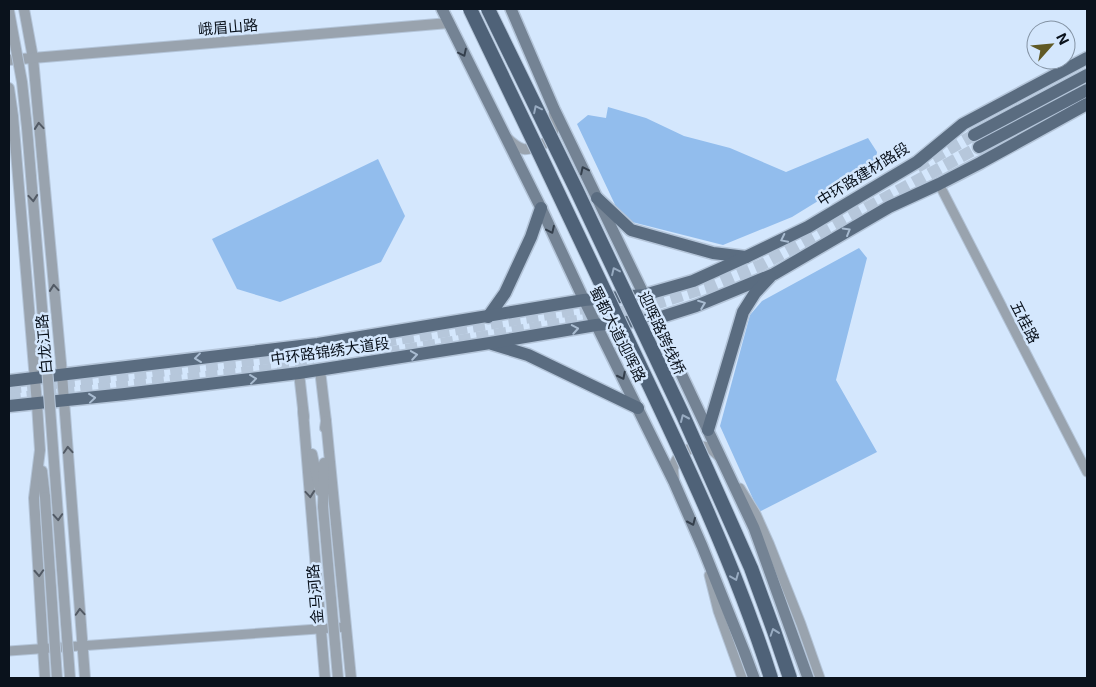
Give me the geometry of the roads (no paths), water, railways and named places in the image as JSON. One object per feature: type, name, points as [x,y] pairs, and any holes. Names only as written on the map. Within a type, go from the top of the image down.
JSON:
[{"type":"highway","points":[[470,9],[674,437],[737,581],[770,678]]},
{"type":"highway","name":"迎晖路跨线桥","points":[[488,9],[690,430],[751,568],[790,678]]},
{"type":"main road","name":"蜀都大道迎晖路","points":[[442,9],[674,482],[702,546],[754,678]]},
{"type":"main road","points":[[511,9],[554,110],[754,528],[808,678]]},
{"type":"main road","name":"中环路建材路段","points":[[644,295],[693,281],[808,227],[917,162],[963,124],[1087,58]]},
{"type":"main road","points":[[974,135],[1087,75]]},
{"type":"main road","points":[[979,148],[1087,90]]},
{"type":"main road","points":[[655,319],[696,306],[774,274],[889,207],[980,163],[1087,104]]},
{"type":"main road","points":[[597,198],[631,230],[713,253],[746,257]]},
{"type":"main road","points":[[488,317],[505,293],[531,237],[541,208]]},
{"type":"main road","points":[[708,430],[743,312],[755,294],[774,274]]},
{"type":"main road","name":"中环路锦绣大道段","points":[[9,380],[318,344],[584,300],[644,295]]},
{"type":"main road","name":"中环路锦绣大道段","points":[[9,406],[298,374],[596,325],[655,319]]},
{"type":"main road","points":[[490,343],[528,355],[638,408]]},
{"type":"street","name":"白龙江路","points":[[24,9],[33,58],[62,374],[84,678]]},
{"type":"street","points":[[9,11],[22,82],[27,128],[70,678]]},
{"type":"street","name":"峨眉山路","points":[[9,60],[449,23]]},
{"type":"street","name":"白龙江路","points":[[9,88],[14,116],[40,450],[34,498],[45,678]]},
{"type":"street","points":[[504,135],[524,150],[541,146],[553,135],[555,123],[554,110]]},
{"type":"street","name":"五桂路","points":[[939,184],[1087,472]]},
{"type":"street","points":[[320,370],[350,678]]},
{"type":"street","points":[[298,374],[303,411],[325,678]]},
{"type":"street","points":[[303,411],[323,506]]},
{"type":"street","points":[[323,506],[326,421]]},
{"type":"street","points":[[674,482],[673,469],[678,458],[688,449],[701,446],[711,449],[722,460],[756,514],[801,624],[820,678]]},
{"type":"street","points":[[40,450],[57,678]]},
{"type":"street","name":"金马河路","points":[[323,506],[338,678]]},
{"type":"street","points":[[702,546],[718,611],[742,678]]},
{"type":"street","points":[[9,651],[346,627]]},
{"type":"tunnel","points":[[917,167],[974,135]]},
{"type":"tunnel","points":[[388,353],[600,317],[655,304],[714,285],[761,265],[979,147]]},
{"type":"tunnel","points":[[9,388],[314,353],[597,306],[617,301]]},
{"type":"tunnel","points":[[9,399],[314,365]]}]
